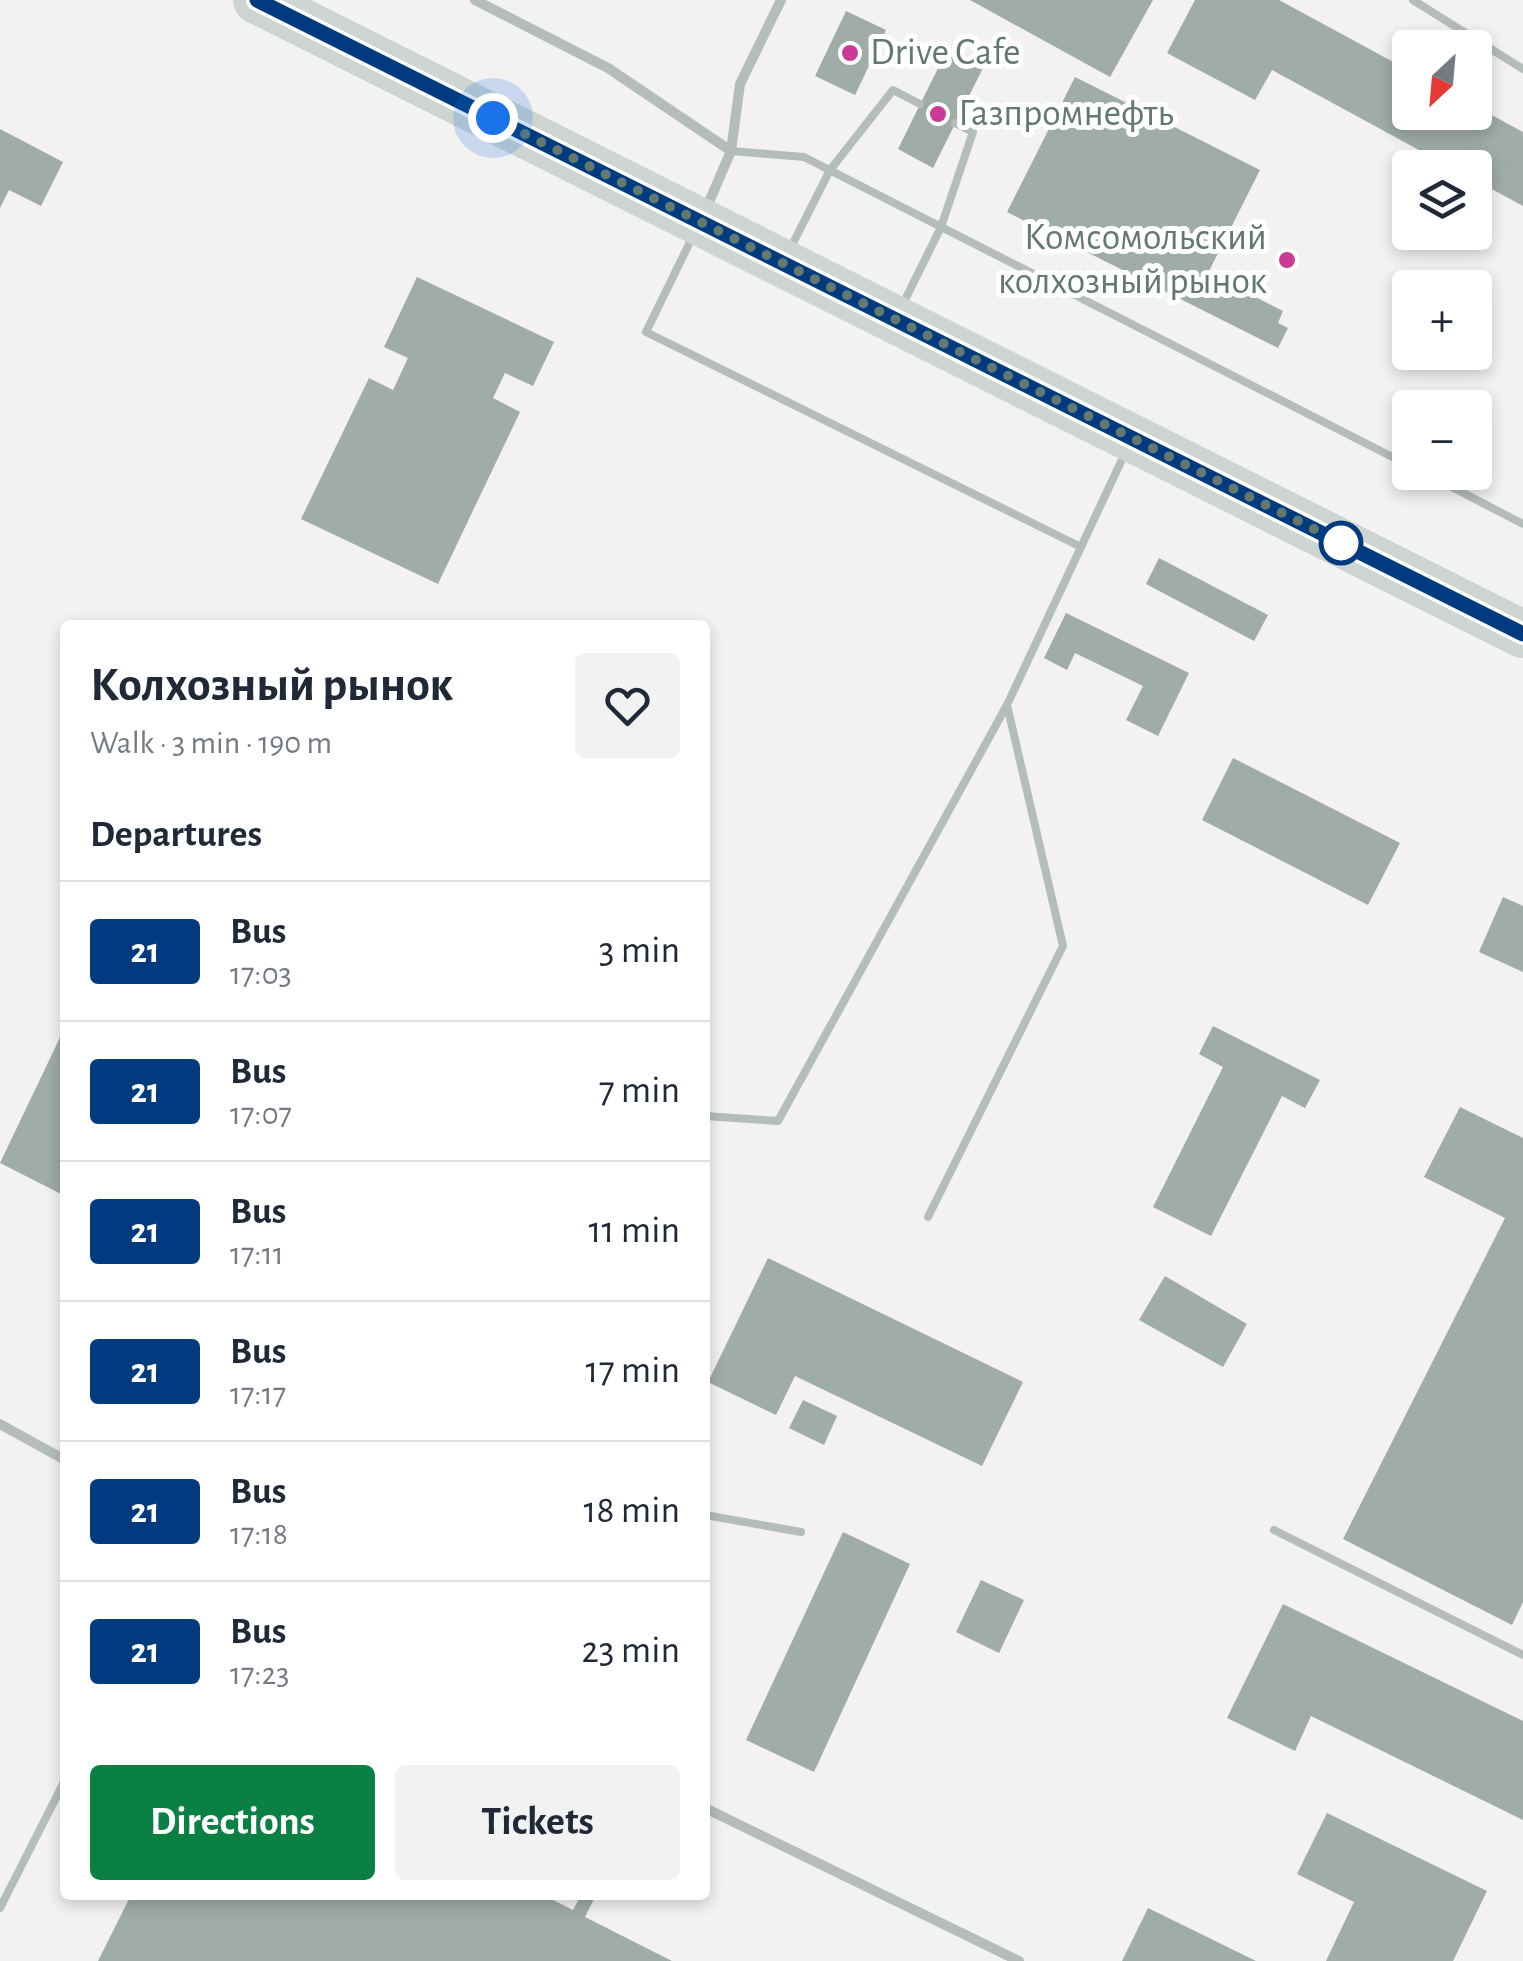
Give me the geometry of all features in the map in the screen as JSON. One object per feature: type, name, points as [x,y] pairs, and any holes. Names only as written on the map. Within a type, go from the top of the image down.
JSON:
[{"type":"main road","points":[[257,0],[1523,634]]},
{"type":"street","points":[[475,0],[608,68],[731,152]]},
{"type":"street","points":[[700,222],[731,152],[740,84],[781,0]]},
{"type":"street","points":[[0,1424],[60,1457]]},
{"type":"street","points":[[710,1810],[1020,1961]]},
{"type":"lane","points":[[1413,0],[1523,69]]},
{"type":"lane","points":[[782,263],[830,170],[893,90],[920,104]]},
{"type":"lane","points":[[895,319],[941,227],[974,132],[956,123]]},
{"type":"lane","points":[[731,152],[804,157],[1392,457]]},
{"type":"lane","points":[[700,222],[646,332],[1081,547]]},
{"type":"lane","points":[[710,1116],[778,1121],[1007,705],[1132,438]]},
{"type":"lane","points":[[1458,490],[1523,524]]},
{"type":"lane","points":[[928,1217],[1063,946],[1007,705]]},
{"type":"lane","points":[[710,1516],[801,1532]]},
{"type":"lane","points":[[1274,1530],[1523,1655]]},
{"type":"lane","points":[[0,1908],[60,1790]]},
{"type":"building","points":[[970,0],[1153,0],[1110,77]]},
{"type":"building","points":[[1195,0],[1279,0],[1392,61],[1392,130],[1492,130],[1492,115],[1523,132],[1523,206],[1492,189],[1492,150],[1419,150],[1272,70],[1255,100],[1167,53]]},
{"type":"building","name":"Drive Cafe","points":[[846,11],[886,30],[855,95],[815,76]]},
{"type":"building","name":"Газпромнефть","points":[[949,46],[984,66],[933,168],[898,149]]},
{"type":"building","points":[[1075,77],[1260,170],[1208,273],[1283,311],[1278,323],[1288,328],[1278,348],[1007,212]]},
{"type":"building","points":[[0,129],[63,162],[41,206],[9,190],[0,208]]},
{"type":"building","points":[[417,277],[554,342],[533,386],[505,373],[493,398],[520,412],[438,584],[301,519],[369,378],[393,390],[408,358],[384,347]]},
{"type":"building","points":[[1159,558],[1268,615],[1254,641],[1146,584]]},
{"type":"building","points":[[1066,613],[1189,673],[1158,736],[1126,720],[1143,686],[1075,653],[1067,670],[1044,658]]},
{"type":"building","points":[[1233,758],[1400,843],[1368,905],[1202,820]]},
{"type":"building","points":[[1503,897],[1523,906],[1523,972],[1479,952]]},
{"type":"building","points":[[1213,1026],[1320,1080],[1305,1108],[1282,1096],[1211,1236],[1153,1207],[1223,1067],[1199,1054]]},
{"type":"building","points":[[60,1037],[60,1193],[0,1163]]},
{"type":"building","points":[[1460,1107],[1523,1138],[1523,1602],[1512,1625],[1343,1539],[1505,1218],[1424,1177]]},
{"type":"building","points":[[768,1258],[1023,1382],[982,1466],[795,1376],[776,1415],[710,1383]]},
{"type":"building","points":[[1165,1276],[1247,1324],[1223,1367],[1139,1320]]},
{"type":"building","points":[[803,1400],[837,1416],[824,1445],[789,1428]]},
{"type":"building","points":[[843,1532],[910,1564],[814,1772],[746,1740]]},
{"type":"building","points":[[981,1580],[1024,1600],[999,1653],[956,1632]]},
{"type":"building","points":[[1283,1604],[1523,1721],[1523,1820],[1311,1716],[1295,1751],[1227,1718]]},
{"type":"building","points":[[1327,1813],[1487,1891],[1453,1961],[1326,1961],[1354,1902],[1297,1874]]},
{"type":"building","points":[[128,1900],[553,1900],[573,1910],[578,1900],[594,1900],[585,1917],[672,1961],[98,1961]]},
{"type":"building","points":[[1148,1908],[1256,1961],[1122,1961]]},
{"type":"bus line","name":"21","points":[[257,0],[1523,634]]},
{"type":"place","name":"Drive Cafe","points":[[850,53]]},
{"type":"place","name":"Газпромнефть","points":[[938,114]]},
{"type":"place","name":"Комсомольский колхозный рынок","points":[[1287,260]]},
{"type":"route","points":[[493,118],[1350,547],[1341,543]]}]
